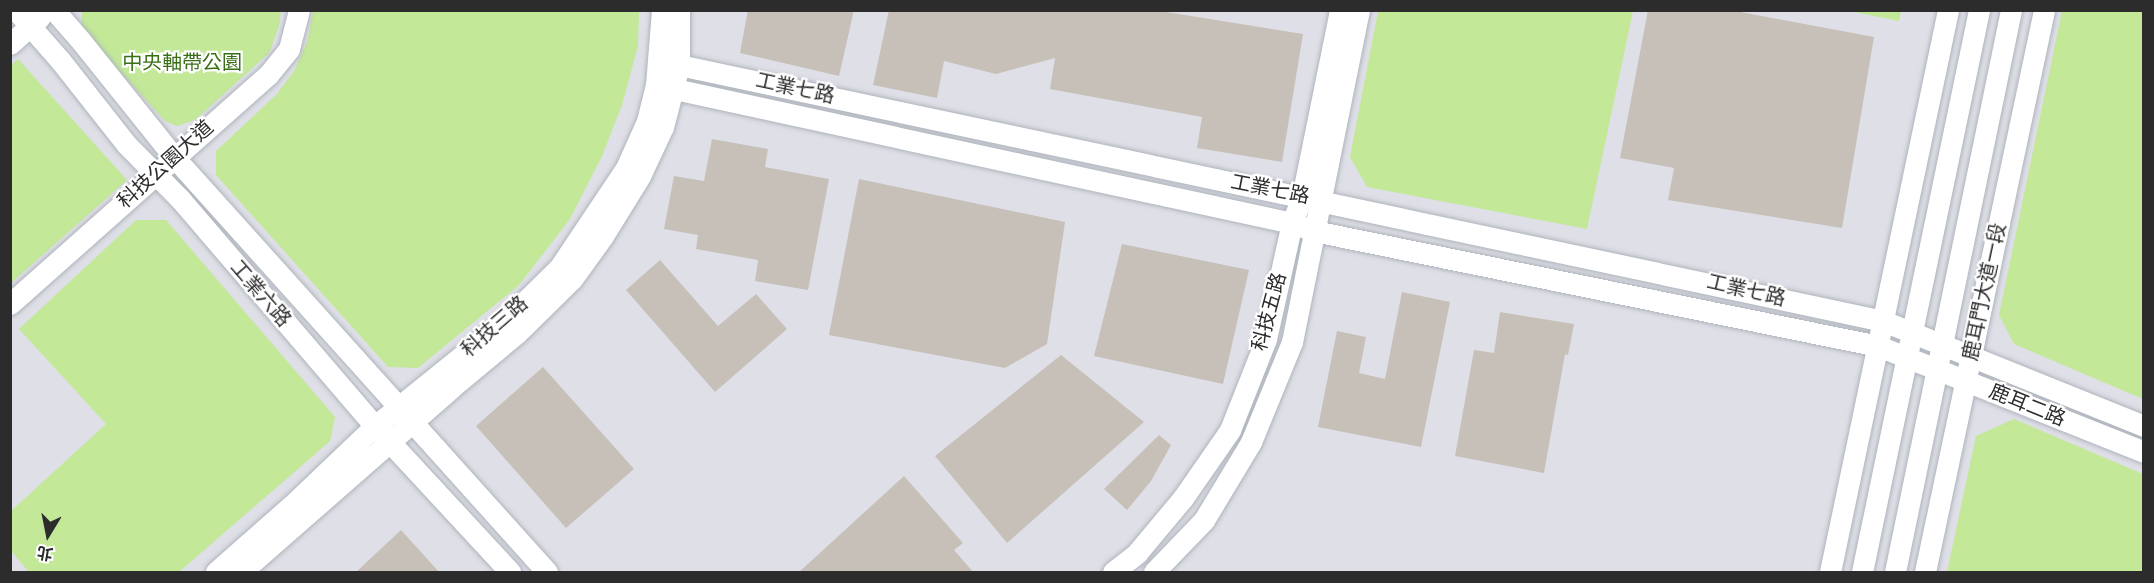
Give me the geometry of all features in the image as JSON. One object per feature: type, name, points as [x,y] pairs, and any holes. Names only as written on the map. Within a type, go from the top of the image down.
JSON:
[{"type":"street","name":"工業六路","points":[[16,10],[127,145],[156,173],[382,434],[510,573]]},
{"type":"street","points":[[10,44],[47,10]]},
{"type":"street","name":"工業六路","points":[[54,10],[174,158],[547,573]]},
{"type":"street","name":"科技公園大道","points":[[10,304],[268,75],[289,48],[298,10]]},
{"type":"street","name":"科技三路","points":[[216,573],[292,505],[405,415],[517,333],[572,279],[603,236],[640,176],[663,127],[664,87],[659,56],[662,10]]},
{"type":"street","name":"科技三路","points":[[664,87],[679,65],[679,10]]},
{"type":"street","name":"科技五路","points":[[1155,573],[1204,520],[1251,442],[1292,342],[1314,231],[1311,198],[1340,10]]},
{"type":"street","name":"科技五路","points":[[1113,573],[1137,553],[1183,498],[1230,430],[1266,339],[1292,224],[1311,198],[1359,10]]},
{"type":"street","points":[[1830,573],[1948,10]]},
{"type":"street","points":[[1862,573],[1979,10]]},
{"type":"street","name":"鹿耳門大道一段","points":[[1895,573],[2011,10]]},
{"type":"street","name":"鹿耳門大道一段","points":[[1925,573],[2044,10]]},
{"type":"street","name":"工業七路","points":[[659,56],[679,65],[1883,321]]},
{"type":"street","name":"工業七路","points":[[664,87],[1292,224],[1314,231],[1878,346]]},
{"type":"street","name":"鹿耳二路","points":[[1883,321],[1943,343],[2144,426]]},
{"type":"street","name":"鹿耳二路","points":[[1878,346],[2144,452]]},
{"type":"street","name":"科技三路","points":[[241,573],[382,434]]},
{"type":"shaded area","points":[[10,11],[2143,11],[2143,572],[11,572]]},
{"type":"green space","name":"中央軸帶公園","points":[[82,11],[281,11],[279,26],[269,53],[195,120],[177,126],[165,121],[81,29]]},
{"type":"green space","points":[[313,11],[639,11],[638,46],[622,105],[602,156],[570,219],[519,285],[418,368],[388,367],[216,175],[216,151],[277,94],[294,71],[307,42]]},
{"type":"green space","points":[[1378,11],[1633,11],[1587,229],[1367,187],[1350,157]]},
{"type":"green space","points":[[1849,11],[1901,11],[1899,21]]},
{"type":"green space","points":[[2062,11],[2143,11],[2143,399],[2014,344],[1999,315]]},
{"type":"green space","points":[[18,59],[127,180],[11,283],[10,66]]},
{"type":"green space","points":[[136,220],[166,220],[335,417],[330,441],[179,572],[29,572],[11,551],[11,511],[106,424],[19,329]]},
{"type":"green space","points":[[2014,419],[2143,474],[2143,572],[1947,572],[1976,436]]},
{"type":"building","points":[[748,10],[854,10],[839,76],[740,53]]},
{"type":"building","points":[[889,10],[1154,10],[1303,34],[1282,162],[1197,148],[1202,117],[1050,89],[1055,58],[996,74],[944,61],[937,98],[873,85]]},
{"type":"building","points":[[1648,10],[1730,10],[1874,37],[1842,228],[1668,200],[1674,168],[1620,158]]},
{"type":"building","points":[[712,139],[768,149],[765,167],[829,179],[808,290],[755,281],[758,260],[696,249],[698,235],[664,229],[674,176],[704,181]]},
{"type":"building","points":[[859,179],[1065,222],[1047,344],[1005,368],[829,335]]},
{"type":"building","points":[[1122,244],[1249,270],[1223,384],[1094,356]]},
{"type":"building","points":[[660,260],[718,326],[756,294],[787,329],[715,392],[626,290]]},
{"type":"building","points":[[1402,292],[1450,302],[1421,447],[1318,427],[1337,331],[1366,337],[1359,373],[1385,379]]},
{"type":"building","points":[[1500,312],[1574,324],[1568,355],[1565,354],[1544,473],[1455,456],[1474,350],[1494,353]]},
{"type":"building","points":[[1061,355],[1144,422],[1007,543],[935,456]]},
{"type":"building","points":[[543,367],[634,469],[566,528],[476,426]]},
{"type":"building","points":[[1159,435],[1171,445],[1151,481],[1127,510],[1104,489]]},
{"type":"building","points":[[904,476],[963,543],[954,550],[974,573],[798,573]]},
{"type":"building","points":[[401,530],[440,573],[355,573]]}]
